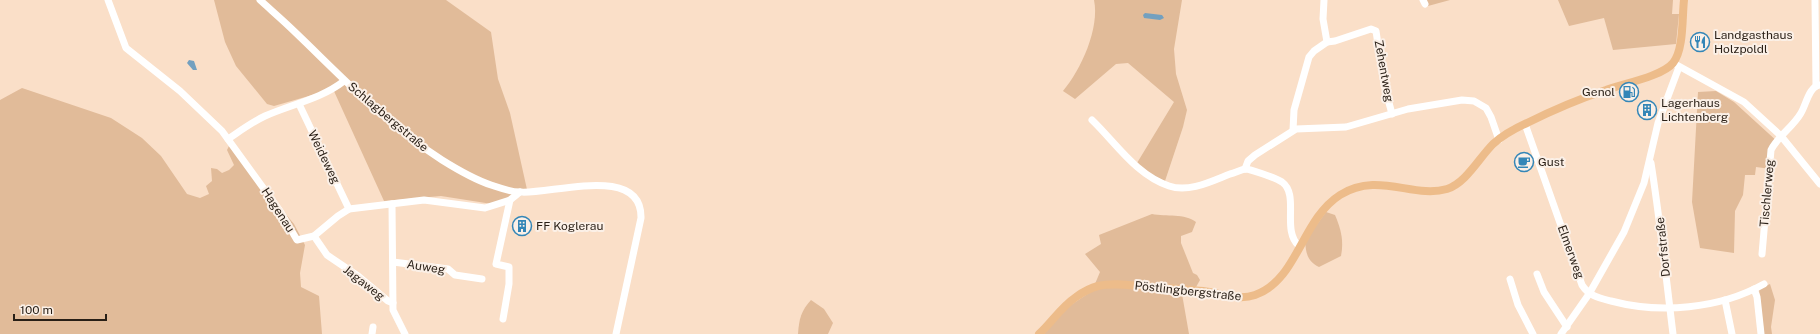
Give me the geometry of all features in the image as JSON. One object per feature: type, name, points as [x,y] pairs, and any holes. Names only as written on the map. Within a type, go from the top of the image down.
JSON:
[{"type":"main road","points":[[1676,65],[1684,0]]},
{"type":"main road","name":"Pöstlingbergstraße","points":[[1039,334],[1075,297],[1096,287],[1122,285],[1192,290],[1238,297],[1252,296],[1267,289],[1278,280],[1314,220],[1326,206],[1344,193],[1368,185],[1426,191],[1447,189],[1462,178],[1499,140],[1525,124],[1558,108],[1676,65]]},
{"type":"street","name":"Hagenau","points":[[108,0],[126,48],[180,91],[228,139],[280,211],[297,240],[314,236],[349,209],[424,200],[479,208],[510,200],[520,192]]},
{"type":"street","name":"Schlagbergstraße","points":[[260,0],[381,115],[436,156],[459,171],[482,181],[520,192],[578,185],[602,186],[626,191],[640,204],[640,225],[616,334]]},
{"type":"street","points":[[1293,130],[1294,110],[1309,57],[1314,51],[1327,42],[1323,19],[1324,0]]},
{"type":"street","points":[[1815,0],[1818,86]]},
{"type":"street","name":"Zehentweg","points":[[1327,42],[1335,41],[1371,29],[1376,31],[1384,84],[1392,114]]},
{"type":"street","points":[[1561,334],[1589,294],[1624,232],[1644,183],[1658,123],[1676,65],[1744,102],[1781,136],[1820,184]]},
{"type":"street","points":[[228,139],[266,116],[334,88],[344,81]]},
{"type":"street","name":"Tischlerweg","points":[[1762,254],[1769,160],[1774,143],[1795,122],[1812,89],[1818,86]]},
{"type":"street","name":"Zehentweg","points":[[1245,169],[1251,157],[1293,130],[1307,128],[1346,127],[1414,108],[1462,100],[1474,101],[1488,110],[1499,140]]},
{"type":"street","name":"Weideweg","points":[[298,104],[349,209]]},
{"type":"street","points":[[1092,120],[1109,140],[1146,174],[1171,187],[1184,188],[1198,186],[1245,169],[1278,180],[1286,186],[1290,200],[1291,230],[1294,241],[1299,246]]},
{"type":"street","name":"Elmerweg","points":[[1525,124],[1582,285],[1589,294],[1640,307],[1669,308],[1725,300],[1764,284]]},
{"type":"street","name":"Dorfstraße","points":[[1650,160],[1663,234],[1669,308],[1673,334]]},
{"type":"street","points":[[504,319],[509,284],[509,267],[496,264],[510,200]]},
{"type":"street","name":"Auweg","points":[[392,204],[393,303]]},
{"type":"street","name":"Jagaweg","points":[[314,236],[327,255],[358,276],[388,301],[393,303],[394,313],[405,334]]},
{"type":"street","name":"Auweg","points":[[393,262],[448,269],[455,275],[482,279]]},
{"type":"street","points":[[1537,274],[1544,292],[1567,326]]},
{"type":"street","points":[[1510,279],[1518,305],[1534,334]]},
{"type":"street","points":[[1754,289],[1757,297],[1761,334]]},
{"type":"street","points":[[1725,300],[1732,334]]},
{"type":"shaded area","points":[[214,0],[446,0],[491,32],[498,79],[510,113],[528,194],[492,204],[441,196],[384,201],[333,89],[274,106],[267,104],[236,66],[225,42]]},
{"type":"shaded area","points":[[1094,0],[1182,0],[1174,49],[1176,74],[1187,110],[1183,127],[1165,181],[1151,175],[1137,163],[1174,102],[1128,63],[1116,64],[1075,99],[1063,91],[1076,72],[1088,48],[1094,23]]},
{"type":"shaded area","points":[[1426,0],[1450,0],[1428,6]]},
{"type":"shaded area","points":[[1558,0],[1673,0],[1672,14],[1679,14],[1676,44],[1613,50],[1604,18],[1569,26]]},
{"type":"shaded area","points":[[22,88],[111,118],[142,138],[161,156],[187,194],[200,198],[209,194],[206,186],[212,181],[211,168],[217,169],[222,173],[229,170],[234,165],[227,150],[229,146],[294,224],[305,245],[300,273],[301,287],[319,296],[322,334],[0,334],[0,100]]},
{"type":"shaded area","points":[[1716,91],[1734,102],[1779,143],[1774,149],[1771,169],[1756,167],[1755,175],[1745,175],[1743,195],[1735,211],[1734,253],[1700,248],[1692,202],[1698,92]]},
{"type":"shaded area","points":[[1326,212],[1335,215],[1341,235],[1342,251],[1341,256],[1319,267],[1312,262],[1308,256],[1305,241]]},
{"type":"shaded area","points":[[1152,214],[1181,216],[1192,219],[1196,222],[1192,232],[1181,236],[1181,243],[1193,273],[1197,275],[1200,280],[1196,287],[1185,287],[1182,294],[1189,334],[1044,334],[1068,307],[1092,291],[1100,272],[1085,254],[1101,244],[1099,235]]},
{"type":"shaded area","points":[[1770,284],[1775,300],[1771,327],[1772,334],[1764,334],[1759,289]]},
{"type":"shaded area","points":[[811,300],[824,309],[833,323],[828,334],[798,334],[801,316]]},
{"type":"water","points":[[1145,13],[1162,15],[1164,18],[1160,20],[1144,18],[1143,15]]},
{"type":"water","points":[[189,60],[194,61],[197,70],[193,70],[187,63]]},
{"type":"place","name":"Landgasthaus Holzpoldl","points":[[1700,42]]},
{"type":"place","name":"Genol","points":[[1629,92]]},
{"type":"place","name":"Lagerhaus Lichtenberg","points":[[1647,110]]},
{"type":"place","name":"Gust","points":[[1524,162]]},
{"type":"place","name":"FF Koglerau","points":[[522,226]]}]
